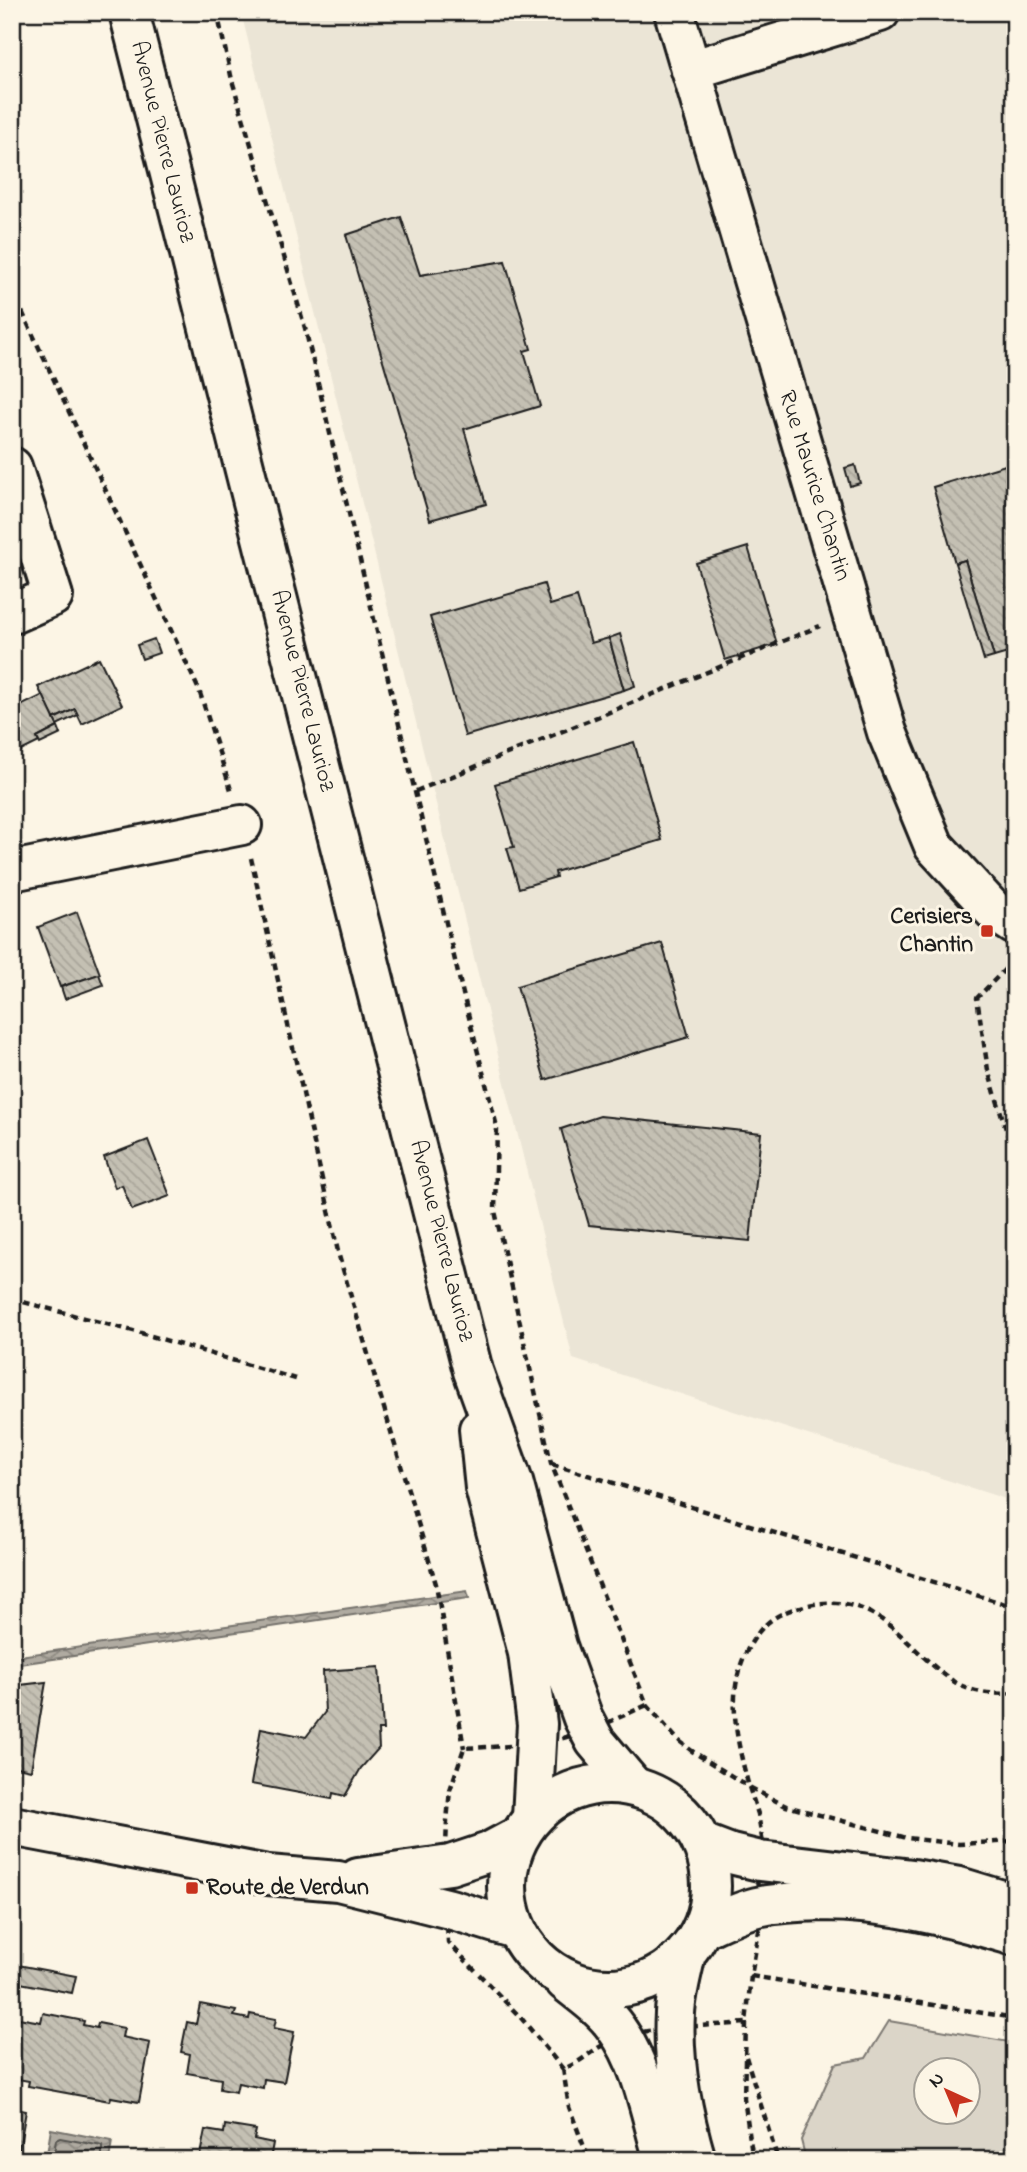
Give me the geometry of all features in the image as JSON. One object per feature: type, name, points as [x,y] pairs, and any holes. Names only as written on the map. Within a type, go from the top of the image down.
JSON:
[{"type":"main road","name":"Avenue Pierre Laurioz","points":[[129,12],[473,1371],[513,1482],[557,1646],[589,1731],[605,1755],[633,1786]]},
{"type":"main road","name":"Rue Maurice Chantin","points":[[674,12],[887,732],[934,846],[995,912],[1015,925]]},
{"type":"main road","points":[[691,70],[880,12]]},
{"type":"main road","points":[[12,467],[53,596],[12,614]]},
{"type":"main road","points":[[12,871],[242,825]]},
{"type":"main road","name":"Avenue Pierre Laurioz","points":[[473,1371],[485,1488],[528,1653],[537,1745],[525,1827]]},
{"type":"main road","points":[[338,1881],[450,1865],[489,1852],[525,1827],[561,1795],[596,1784],[633,1786],[654,1794],[674,1807],[690,1823],[702,1843],[712,1886],[709,1908],[678,1987],[675,2028],[683,2114],[696,2160]]},
{"type":"main road","points":[[12,1826],[268,1875],[338,1881],[450,1909],[515,1929]]},
{"type":"main road","points":[[525,1827],[507,1873],[506,1892],[515,1929],[527,1948],[542,1964],[601,2011],[623,2039],[640,2079],[664,2160]]},
{"type":"main road","points":[[702,1843],[760,1861],[913,1878],[1015,1903]]},
{"type":"main road","points":[[561,1977],[586,1986],[614,1989],[641,1983],[666,1972],[694,1941],[737,1913],[788,1902],[850,1901],[907,1908],[1015,1936]]},
{"type":"path","points":[[217,12],[232,80],[305,328],[497,1128],[495,1211],[551,1464],[647,1705],[692,1751],[749,1787],[786,1806],[907,1838],[959,1844],[1015,1840]]},
{"type":"path","points":[[12,290],[199,690],[242,825],[339,1256],[436,1584],[464,1748],[450,1790],[446,1847],[453,1880],[447,1924],[448,1942],[522,2019],[563,2069],[569,2107],[589,2160]]},
{"type":"path","points":[[416,791],[852,613]]},
{"type":"path","points":[[1015,959],[977,998],[988,1070],[1015,1159]]},
{"type":"path","points":[[12,1298],[299,1380]]},
{"type":"path","points":[[551,1464],[1015,1607]]},
{"type":"path","points":[[753,2160],[744,2098],[744,2054],[751,1976],[761,1920],[757,1878],[763,1844],[762,1830],[736,1738],[733,1712],[737,1677],[750,1644],[775,1616],[794,1608],[835,1603],[855,1605],[887,1622],[953,1681],[986,1693],[1015,1693]]},
{"type":"path","points":[[464,1748],[537,1745],[589,1731],[647,1705]]},
{"type":"path","points":[[751,1976],[1015,2018]]},
{"type":"path","points":[[563,2069],[580,2063],[605,2044],[655,2029],[746,2023]]},
{"type":"path","points":[[744,2054],[778,2160]]},
{"type":"shaded area","points":[[241,12],[1015,12],[1015,1502],[573,1359]]},
{"type":"shaded area","points":[[889,2021],[1015,2043],[1015,2160],[806,2160],[801,2140],[835,2064],[866,2058]]},
{"type":"water","points":[[467,1591],[469,1598],[12,1665],[12,1657]]},
{"type":"water","points":[[51,2129],[112,2141],[109,2160],[46,2160]]},
{"type":"building","points":[[401,217],[420,275],[505,261],[531,349],[524,351],[540,406],[464,429],[486,504],[430,520],[346,235]]},
{"type":"building","points":[[1015,462],[1015,651],[994,657],[965,560],[955,563],[933,487]]},
{"type":"building","points":[[855,465],[860,483],[850,486],[845,468]]},
{"type":"building","points":[[748,547],[777,644],[725,660],[696,563]]},
{"type":"building","points":[[965,560],[994,657],[984,660],[955,563]]},
{"type":"building","points":[[544,584],[550,605],[577,597],[591,643],[609,638],[624,690],[465,736],[430,617]]},
{"type":"building","points":[[620,634],[635,686],[624,690],[609,638]]},
{"type":"building","points":[[154,639],[159,653],[142,659],[137,645]]},
{"type":"building","points":[[99,658],[122,705],[82,724],[75,709],[54,719],[38,687]]},
{"type":"building","points":[[43,695],[58,727],[37,738],[39,742],[13,755],[12,710]]},
{"type":"building","points":[[75,709],[78,715],[57,725],[54,719]]},
{"type":"building","points":[[58,727],[61,734],[40,744],[37,738]]},
{"type":"building","points":[[634,742],[662,840],[555,872],[556,877],[519,888],[507,848],[514,847],[495,784]]},
{"type":"building","points":[[77,912],[100,974],[60,987],[38,927]]},
{"type":"building","points":[[662,943],[689,1037],[545,1080],[517,986]]},
{"type":"building","points":[[99,974],[103,985],[65,999],[61,987]]},
{"type":"building","points":[[600,1116],[761,1133],[750,1241],[589,1225],[561,1129]]},
{"type":"building","points":[[148,1140],[170,1196],[132,1210],[122,1185],[115,1188],[104,1157]]},
{"type":"building","points":[[379,1667],[383,1730],[378,1730],[379,1748],[361,1768],[345,1796],[333,1793],[332,1799],[251,1784],[261,1728],[306,1737],[325,1712],[323,1671]]},
{"type":"building","points":[[46,1682],[31,1770],[12,1766],[12,1686]]},
{"type":"building","points":[[18,1965],[76,1976],[72,1993],[15,1982]]},
{"type":"building","points":[[200,2004],[236,2011],[234,2016],[249,2019],[250,2014],[276,2019],[274,2028],[294,2032],[284,2082],[264,2079],[263,2088],[238,2083],[236,2092],[220,2089],[221,2079],[187,2073],[190,2054],[181,2052],[187,2022],[196,2024]]},
{"type":"building","points":[[43,2013],[84,2021],[83,2025],[97,2028],[98,2023],[124,2028],[122,2037],[150,2043],[139,2102],[111,2097],[110,2101],[28,2086],[29,2081],[12,2078],[13,2017],[41,2022]]},
{"type":"building","points":[[12,2108],[26,2111],[17,2160],[12,2160]]},
{"type":"building","points":[[225,2125],[256,2130],[254,2139],[273,2143],[270,2160],[199,2160],[205,2130],[224,2133]]},
{"type":"place","name":"Cerisiers Chantin","points":[[987,931]]},
{"type":"place","name":"Route de Verdun","points":[[192,1888]]}]
